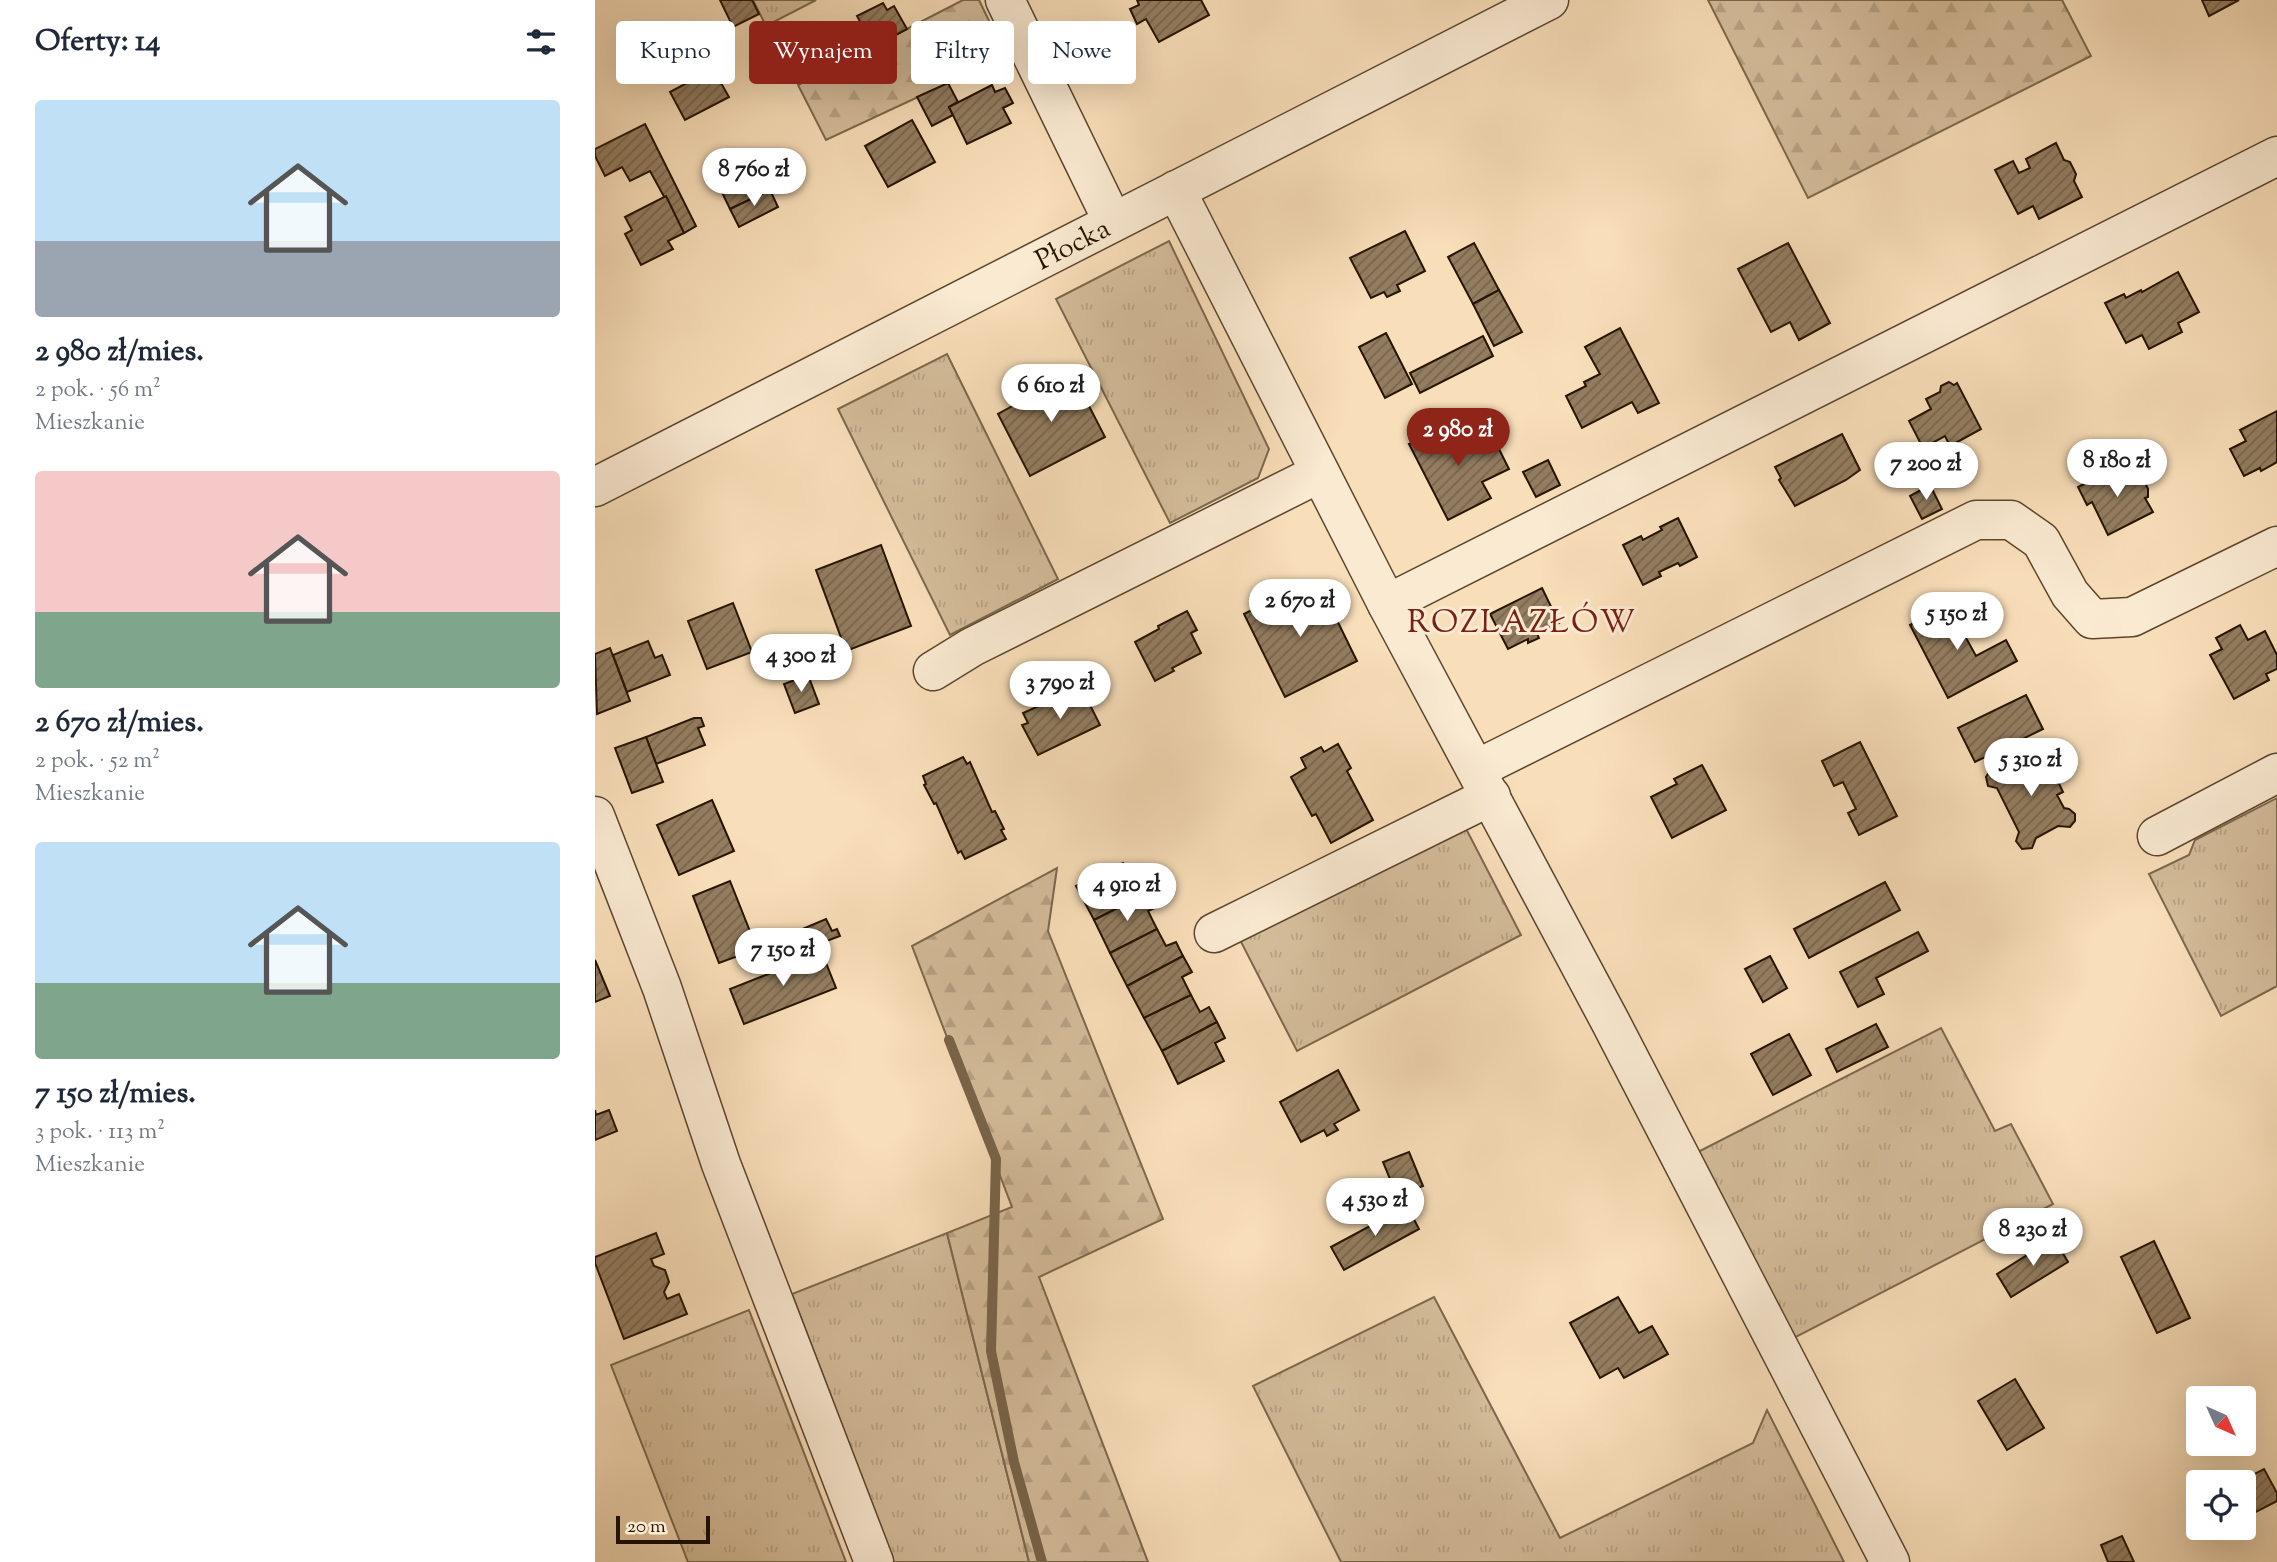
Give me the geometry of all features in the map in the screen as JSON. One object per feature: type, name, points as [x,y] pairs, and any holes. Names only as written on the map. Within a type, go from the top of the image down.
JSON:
[{"type":"street","points":[[1005,0],[1113,222]]},
{"type":"street","name":"Płocka","points":[[595,487],[1549,0]]},
{"type":"street","points":[[1387,604],[2277,156]]},
{"type":"street","points":[[1176,190],[1387,604],[1484,783],[1890,1562]]},
{"type":"street","points":[[933,671],[972,648],[1320,473]]},
{"type":"street","points":[[1214,933],[1484,783],[1976,520],[2011,520],[2041,541],[2070,594],[2092,619],[2132,617],[2277,546]]},
{"type":"street","points":[[2157,836],[2277,773]]},
{"type":"street","points":[[595,816],[662,989],[720,1164],[874,1562]]},
{"type":"green space","points":[[753,0],[816,0],[776,21],[764,21]]},
{"type":"green space","points":[[963,0],[979,0],[989,21],[922,21]]},
{"type":"green space","points":[[1708,0],[2062,0],[2091,56],[1808,198]]},
{"type":"green space","points":[[911,27],[911,84],[946,84],[826,140],[798,85],[897,84],[897,34]]},
{"type":"green space","points":[[1169,241],[1269,449],[1258,478],[1170,523],[1056,299]]},
{"type":"green space","points":[[947,354],[1058,579],[950,635],[838,409]]},
{"type":"green space","points":[[2277,798],[2277,986],[2221,1016],[2149,874],[2189,855],[2195,840]]},
{"type":"green space","points":[[1461,819],[1521,935],[1297,1051],[1238,936]]},
{"type":"green space","points":[[1057,868],[1048,931],[1163,1219],[1039,1277],[1148,1562],[1029,1562],[947,1233],[1012,1207],[912,946]]},
{"type":"green space","points":[[1941,1028],[1995,1131],[2011,1124],[2053,1204],[1790,1340],[1692,1155]]},
{"type":"green space","points":[[947,1233],[1029,1562],[894,1562],[792,1294]]},
{"type":"green space","points":[[1434,1297],[1560,1538],[1753,1443],[1767,1410],[1844,1562],[1341,1562],[1253,1386]]},
{"type":"green space","points":[[749,1310],[846,1562],[688,1562],[611,1365]]},
{"type":"building","points":[[720,0],[752,0],[759,14],[735,26],[735,21],[730,21]]},
{"type":"building","points":[[1137,0],[1201,0],[1209,15],[1159,42],[1146,19],[1137,24],[1130,9],[1139,5]]},
{"type":"building","points":[[2202,0],[2239,0],[2209,16]]},
{"type":"building","points":[[883,3],[887,10],[894,6],[907,29],[897,34],[897,21],[860,21],[857,16]]},
{"type":"building","points":[[685,84],[722,84],[729,97],[685,120],[670,92]]},
{"type":"building","points":[[949,84],[958,102],[949,107],[953,115],[932,126],[917,97]]},
{"type":"building","points":[[992,85],[995,92],[1005,88],[1013,103],[1003,108],[1011,123],[967,144],[949,107]]},
{"type":"building","points":[[912,120],[935,162],[888,187],[865,146]]},
{"type":"building","points":[[645,124],[696,226],[684,233],[650,171],[630,181],[622,167],[605,176],[595,156],[595,149]]},
{"type":"building","points":[[2056,143],[2064,160],[2070,162],[2076,174],[2074,181],[2082,197],[2039,219],[2033,206],[2018,214],[1995,170],[2013,161],[2019,173],[2030,168],[2026,159]]},
{"type":"building","points":[[734,150],[739,161],[752,154],[770,190],[730,209],[713,174],[722,169],[717,159]]},
{"type":"building","points":[[770,190],[778,207],[739,227],[730,209]]},
{"type":"building","points":[[666,196],[684,233],[668,241],[673,249],[641,265],[625,234],[632,230],[625,217]]},
{"type":"building","points":[[1405,231],[1425,271],[1397,285],[1400,291],[1387,297],[1384,292],[1371,298],[1350,258]]},
{"type":"building","points":[[1474,243],[1499,290],[1473,304],[1448,257]]},
{"type":"building","points":[[1788,243],[1830,323],[1799,340],[1790,322],[1771,332],[1738,269]]},
{"type":"building","points":[[2178,272],[2199,312],[2178,323],[2182,332],[2149,349],[2142,335],[2126,343],[2105,303],[2124,294],[2126,298],[2141,290],[2142,292]]},
{"type":"building","points":[[1499,290],[1522,332],[1494,346],[1473,304]]},
{"type":"building","points":[[1620,328],[1659,403],[1638,413],[1632,402],[1582,428],[1566,396],[1586,386],[1584,382],[1600,374],[1585,347]]},
{"type":"building","points":[[1386,333],[1412,384],[1385,398],[1359,347]]},
{"type":"building","points":[[1483,336],[1493,356],[1420,393],[1410,373]]},
{"type":"building","points":[[1071,371],[1105,437],[1030,476],[998,414],[1016,404],[1013,400]]},
{"type":"building","points":[[1949,382],[1954,385],[1957,383],[1981,429],[1950,446],[1945,436],[1923,448],[1909,421],[1931,409],[1926,399],[1940,392],[1941,386]]},
{"type":"building","points":[[2277,411],[2277,462],[2244,476],[2230,449],[2246,441],[2240,430]]},
{"type":"building","points":[[1452,423],[1463,444],[1490,431],[1509,469],[1482,482],[1491,498],[1448,520],[1409,444]]},
{"type":"building","points":[[1842,434],[1860,470],[1795,506],[1779,480],[1781,478],[1775,467]]},
{"type":"building","points":[[1548,460],[1560,485],[1536,497],[1523,472]]},
{"type":"building","points":[[2121,465],[2129,481],[2138,476],[2144,480],[2148,489],[2148,497],[2145,498],[2153,512],[2108,535],[2092,502],[2087,505],[2078,487]]},
{"type":"building","points":[[1930,485],[1942,509],[1922,519],[1910,496]]},
{"type":"building","points":[[1678,518],[1697,557],[1680,566],[1678,563],[1659,572],[1661,576],[1643,585],[1623,545],[1641,536],[1643,540]]},
{"type":"building","points":[[881,545],[911,626],[846,651],[816,570]]},
{"type":"building","points":[[1307,582],[1317,603],[1326,598],[1357,661],[1285,697],[1244,614]]},
{"type":"building","points":[[1542,588],[1559,623],[1537,634],[1539,638],[1528,643],[1528,639],[1508,649],[1490,614]]},
{"type":"building","points":[[1952,602],[1964,625],[1960,627],[1976,656],[2006,640],[2017,661],[1948,698],[1910,625]]},
{"type":"building","points":[[733,603],[752,652],[707,669],[688,621]]},
{"type":"building","points":[[1187,611],[1197,630],[1191,633],[1201,653],[1172,668],[1174,671],[1155,681],[1135,642]]},
{"type":"building","points":[[2240,625],[2248,640],[2265,631],[2277,655],[2277,669],[2266,674],[2269,680],[2234,699],[2210,655],[2222,649],[2216,638]]},
{"type":"building","points":[[648,641],[655,658],[662,655],[670,675],[627,692],[613,655]]},
{"type":"building","points":[[610,648],[630,701],[597,714],[595,654]]},
{"type":"building","points":[[808,675],[819,704],[795,713],[784,684]]},
{"type":"building","points":[[1081,687],[1100,725],[1038,755],[1022,725],[1028,723],[1023,713]]},
{"type":"building","points":[[2026,695],[2043,729],[1975,762],[1958,728]]},
{"type":"building","points":[[694,718],[701,718],[704,726],[698,728],[705,745],[656,764],[646,737]]},
{"type":"building","points":[[646,737],[663,782],[632,793],[615,748]]},
{"type":"building","points":[[1860,742],[1897,816],[1859,835],[1848,813],[1856,809],[1843,782],[1834,786],[1822,761]]},
{"type":"building","points":[[1338,744],[1351,768],[1347,771],[1373,820],[1331,843],[1316,814],[1312,816],[1291,777],[1306,768],[1301,758],[1321,747],[1324,752]]},
{"type":"building","points":[[2034,748],[2043,753],[2045,759],[2042,765],[2048,778],[2055,775],[2063,792],[2057,795],[2064,808],[2075,814],[2075,821],[2070,827],[2058,826],[2036,838],[2032,848],[2022,849],[2016,841],[2019,832],[1997,788],[1988,786],[1986,777],[1991,769],[2002,772],[2025,759],[2026,752]]},
{"type":"building","points":[[963,757],[967,764],[970,762],[992,812],[995,811],[1004,829],[1001,830],[1006,839],[965,859],[961,851],[958,853],[936,803],[934,804],[924,785],[923,776]]},
{"type":"building","points":[[1702,765],[1726,810],[1672,838],[1651,797],[1677,784],[1674,779]]},
{"type":"building","points":[[712,800],[734,851],[679,875],[657,825]]},
{"type":"building","points":[[1123,863],[1132,881],[1141,876],[1149,892],[1094,920],[1076,886]]},
{"type":"building","points":[[730,881],[757,949],[719,963],[693,896]]},
{"type":"building","points":[[1885,882],[1900,910],[1809,958],[1794,929]]},
{"type":"building","points":[[1149,892],[1157,907],[1148,911],[1157,929],[1110,953],[1094,920]]},
{"type":"building","points":[[826,919],[832,931],[837,929],[840,936],[782,958],[774,941]]},
{"type":"building","points":[[1157,929],[1166,946],[1176,942],[1183,956],[1127,986],[1110,953]]},
{"type":"building","points":[[1918,932],[1928,951],[1876,978],[1884,994],[1858,1007],[1840,972]]},
{"type":"building","points":[[822,953],[836,988],[744,1024],[730,989]]},
{"type":"building","points":[[1183,956],[1192,972],[1182,977],[1191,995],[1144,1018],[1127,986]]},
{"type":"building","points":[[1770,956],[1787,988],[1763,1002],[1745,969]]},
{"type":"building","points":[[595,960],[610,996],[595,1002]]},
{"type":"building","points":[[1191,995],[1200,1012],[1209,1007],[1217,1022],[1162,1051],[1144,1018]]},
{"type":"building","points":[[1217,1022],[1225,1038],[1215,1043],[1224,1061],[1178,1084],[1162,1051]]},
{"type":"building","points":[[1876,1024],[1888,1047],[1837,1072],[1826,1049]]},
{"type":"building","points":[[1789,1034],[1811,1075],[1773,1095],[1751,1054]]},
{"type":"building","points":[[1338,1070],[1359,1110],[1334,1124],[1338,1130],[1327,1136],[1324,1130],[1301,1142],[1280,1102]]},
{"type":"building","points":[[595,1110],[596,1115],[609,1110],[617,1131],[595,1140]]},
{"type":"building","points":[[1409,1152],[1423,1186],[1397,1196],[1383,1162]]},
{"type":"building","points":[[1407,1206],[1419,1229],[1344,1270],[1331,1247]]},
{"type":"building","points":[[656,1233],[664,1254],[651,1259],[654,1266],[665,1270],[669,1282],[664,1292],[667,1299],[679,1294],[687,1314],[624,1339],[595,1257]]},
{"type":"building","points":[[2054,1238],[2068,1262],[2011,1297],[1997,1274]]},
{"type":"building","points":[[2154,1241],[2190,1318],[2157,1333],[2121,1257]]},
{"type":"building","points":[[1618,1297],[1639,1333],[1652,1326],[1668,1354],[1624,1378],[1618,1368],[1600,1378],[1570,1323]]},
{"type":"building","points":[[2015,1379],[2044,1428],[2007,1450],[1978,1401]]},
{"type":"building","points":[[2264,1469],[2277,1493],[2277,1501],[2256,1512],[2256,1473]]},
{"type":"building","points":[[2122,1536],[2134,1562],[2108,1562],[2101,1545]]},
{"type":"waterway","points":[[949,1040],[996,1159],[991,1351],[1014,1462],[1042,1562]]},
{"type":"district","name":"ROZLAZŁÓW","points":[[1522,621]]}]
